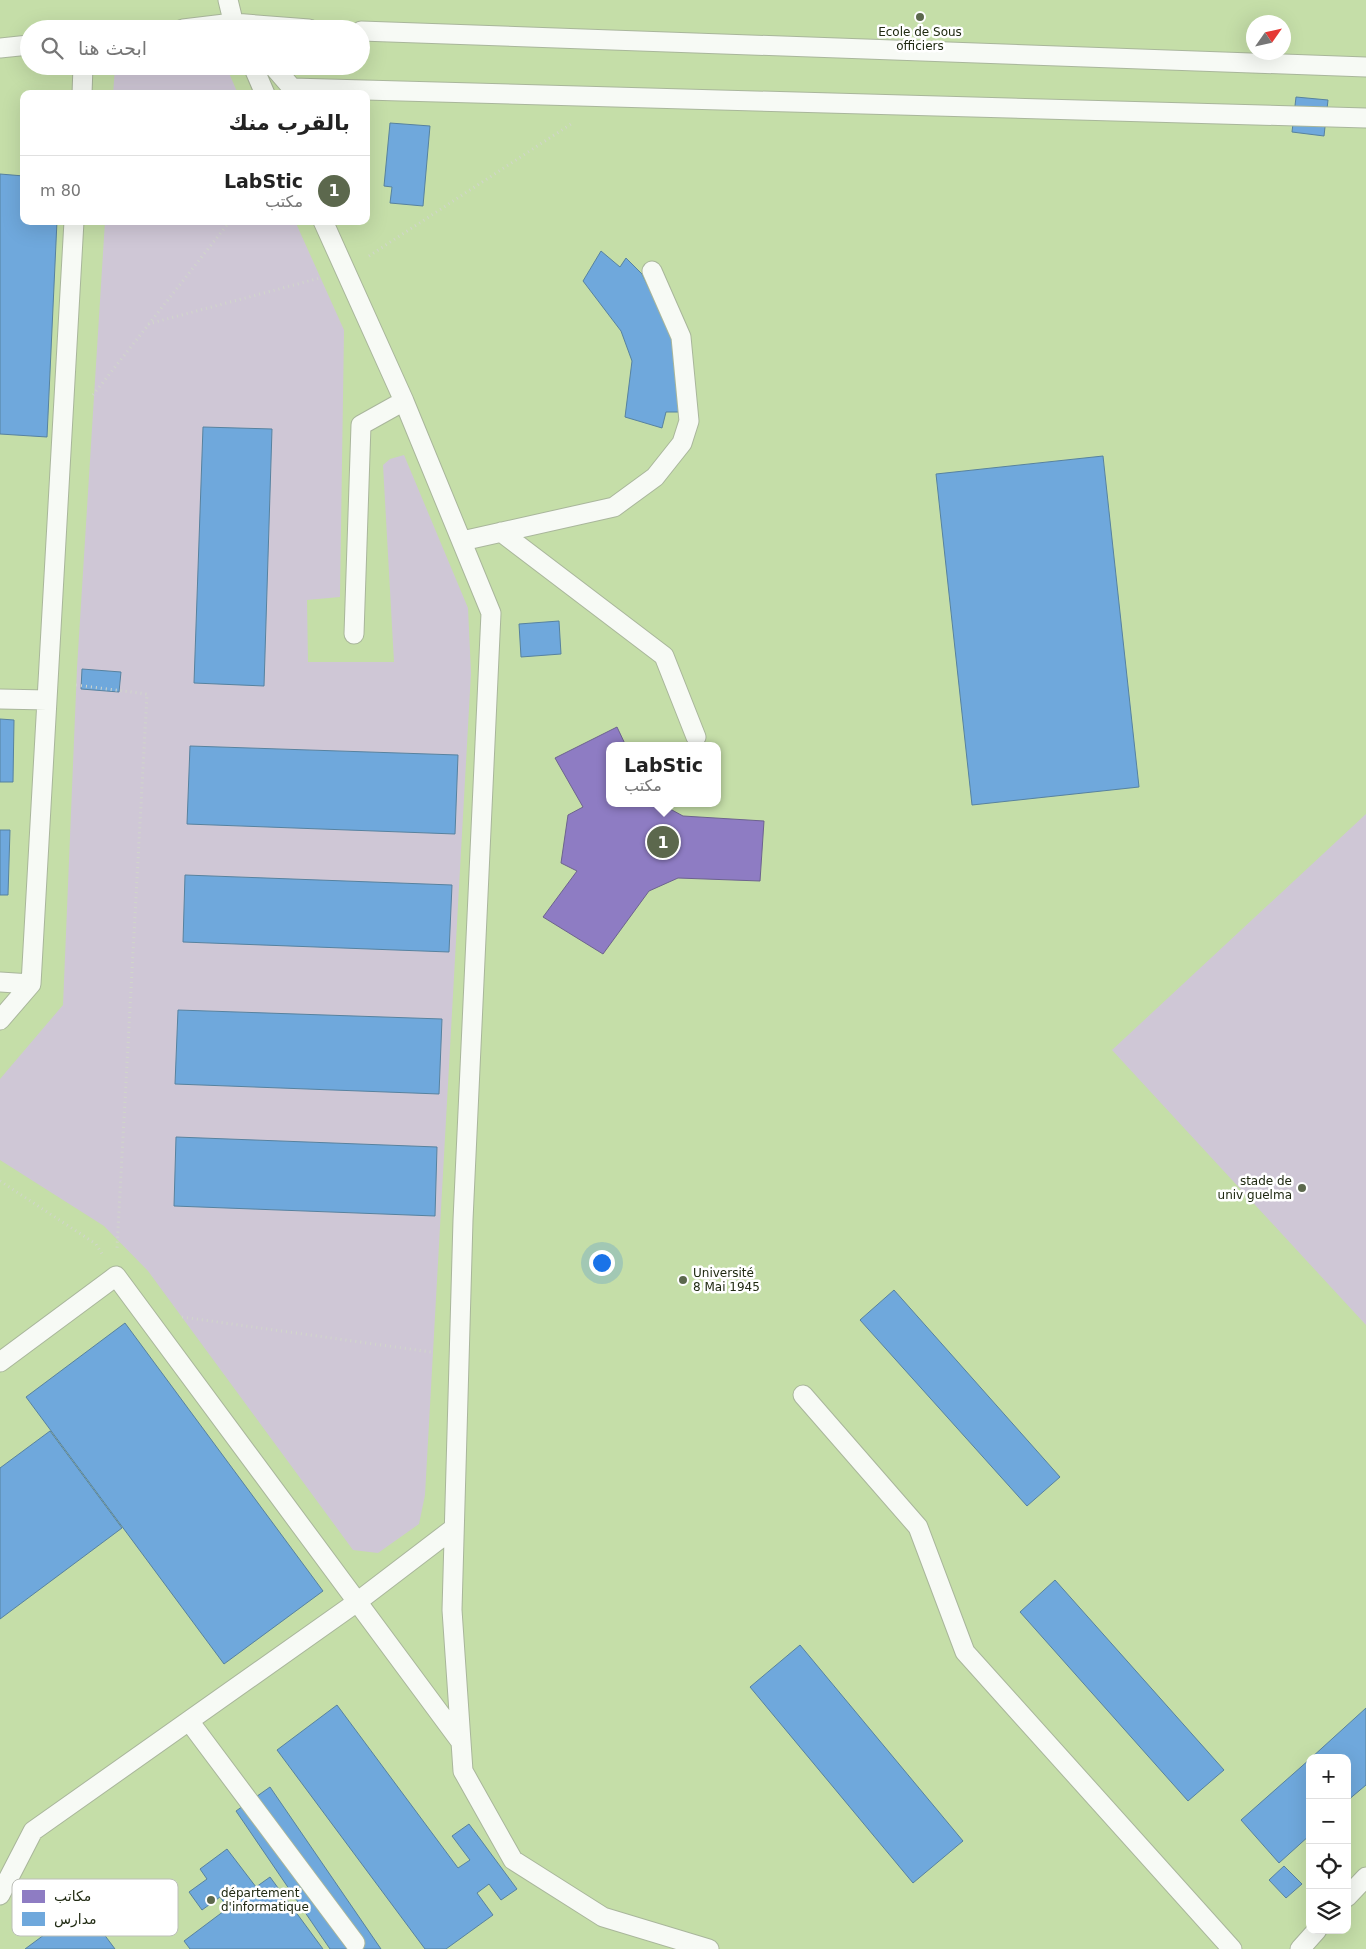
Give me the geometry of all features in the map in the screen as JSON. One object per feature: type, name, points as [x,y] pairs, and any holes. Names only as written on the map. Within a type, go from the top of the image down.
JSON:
[{"type":"lane","points":[[228,0],[233,20]]},
{"type":"lane","points":[[370,31],[1366,67]]},
{"type":"lane","points":[[0,48],[20,46]]},
{"type":"lane","points":[[82,90],[83,75]]},
{"type":"lane","points":[[256,75],[263,90]]},
{"type":"lane","points":[[280,75],[292,88],[364,90]]},
{"type":"lane","points":[[370,90],[1366,118]]},
{"type":"lane","points":[[0,1020],[31,984],[74,225]]},
{"type":"lane","points":[[325,225],[404,401],[491,613],[463,1220],[452,1610],[463,1771],[514,1860],[603,1917],[709,1949]]},
{"type":"lane","points":[[462,541],[614,507],[655,476],[682,443],[689,421],[681,337],[652,271]]},
{"type":"lane","points":[[354,634],[361,425],[404,401]]},
{"type":"lane","points":[[501,532],[664,656],[696,738]]},
{"type":"lane","points":[[0,699],[48,691]]},
{"type":"lane","points":[[0,982],[31,984]]},
{"type":"lane","points":[[0,1362],[116,1276],[461,1742]]},
{"type":"lane","points":[[803,1396],[918,1527],[965,1652],[1232,1949]]},
{"type":"lane","points":[[0,1895],[33,1831],[357,1602],[454,1528]]},
{"type":"lane","points":[[189,1721],[354,1943]]},
{"type":"lane","points":[[1351,1894],[1366,1877]]},
{"type":"lane","points":[[1300,1949],[1313,1934]]},
{"type":"path","points":[[148,324],[345,271],[571,124]]},
{"type":"path","points":[[91,398],[227,225]]},
{"type":"path","points":[[48,691],[147,694],[116,1276]]},
{"type":"path","points":[[0,1182],[96,1244],[116,1276]]},
{"type":"path","points":[[142,1312],[459,1356]]},
{"type":"shaded area","name":"Université 8 Mai 1945","points":[[0,0],[1366,0],[1366,1949],[0,1949]]},
{"type":"shaded area","points":[[114,75],[230,75],[236,90],[113,90]]},
{"type":"shaded area","points":[[105,225],[297,225],[344,330],[340,597],[307,600],[308,662],[394,662],[383,465],[390,459],[404,455],[468,608],[471,673],[425,1495],[419,1524],[378,1553],[353,1550],[148,1271],[104,1226],[0,1160],[0,1079],[63,1005],[77,668]]},
{"type":"shaded area","name":"stade de univ guelma","points":[[1366,814],[1366,1325],[1112,1050]]},
{"type":"building: مكاتب","points":[[617,727],[624,742],[606,742],[606,807],[666,807],[683,816],[764,821],[760,881],[678,878],[649,891],[603,954],[543,917],[577,871],[561,863],[568,815],[583,807],[555,758]]},
{"type":"building: مدارس","points":[[1296,97],[1328,100],[1324,136],[1292,132]]},
{"type":"building: مدارس","points":[[390,123],[430,126],[423,206],[390,203],[392,187],[384,186]]},
{"type":"building: مدارس","points":[[0,174],[20,176],[20,225],[57,225],[47,437],[0,434]]},
{"type":"building: مدارس","points":[[601,251],[620,267],[626,258],[642,274],[672,335],[681,412],[666,412],[662,428],[625,417],[632,361],[621,331],[583,281]]},
{"type":"building: مدارس","points":[[203,427],[272,429],[264,686],[194,683]]},
{"type":"building: مدارس","points":[[1103,456],[1139,787],[972,805],[936,474]]},
{"type":"building: مدارس","points":[[559,621],[561,654],[521,657],[519,624]]},
{"type":"building: مدارس","points":[[82,669],[121,672],[119,692],[81,689]]},
{"type":"building: مدارس","points":[[0,719],[14,720],[13,782],[0,782]]},
{"type":"building: مدارس","points":[[190,746],[458,755],[455,834],[187,824]]},
{"type":"building: مدارس","points":[[0,830],[10,830],[8,895],[0,895]]},
{"type":"building: مدارس","points":[[185,875],[452,885],[449,952],[183,942]]},
{"type":"building: مدارس","points":[[178,1010],[442,1019],[439,1094],[175,1084]]},
{"type":"building: مدارس","points":[[176,1137],[437,1147],[435,1216],[174,1206]]},
{"type":"building: مدارس","points":[[894,1290],[1060,1477],[1027,1506],[860,1320]]},
{"type":"building: مدارس","points":[[125,1323],[323,1591],[224,1664],[26,1397]]},
{"type":"building: مدارس","points":[[50,1431],[122,1528],[0,1619],[0,1468]]},
{"type":"building: مدارس","points":[[1055,1580],[1224,1770],[1188,1801],[1020,1612]]},
{"type":"building: مدارس","points":[[800,1645],[963,1841],[913,1883],[750,1687]]},
{"type":"building: مدارس","points":[[337,1705],[458,1868],[470,1860],[452,1836],[469,1824],[517,1889],[501,1900],[489,1884],[477,1893],[493,1915],[446,1949],[425,1949],[277,1750]]},
{"type":"building: مدارس","points":[[1366,1708],[1366,1785],[1351,1798],[1351,1754],[1315,1754]]},
{"type":"building: مدارس","points":[[1306,1763],[1306,1839],[1279,1863],[1241,1820]]},
{"type":"building: مدارس","points":[[270,1787],[381,1949],[330,1949],[236,1811]]},
{"type":"building: مدارس","points":[[227,1849],[256,1887],[270,1877],[323,1949],[190,1949],[184,1941],[228,1908],[220,1897],[202,1910],[189,1892],[207,1879],[200,1869]]},
{"type":"building: مدارس","points":[[1284,1866],[1302,1884],[1286,1898],[1269,1880]]},
{"type":"building: مدارس","points":[[43,1936],[105,1936],[115,1949],[25,1949]]},
{"type":"place","name":"Ecole de Sous officiers","points":[[920,17]]},
{"type":"place","name":"LabStic","points":[[663,842]]},
{"type":"place","name":"stade de univ guelma","points":[[1302,1188]]},
{"type":"place","name":"Université 8 Mai 1945","points":[[683,1280]]},
{"type":"place","name":"département d'informatique","points":[[211,1900]]}]
